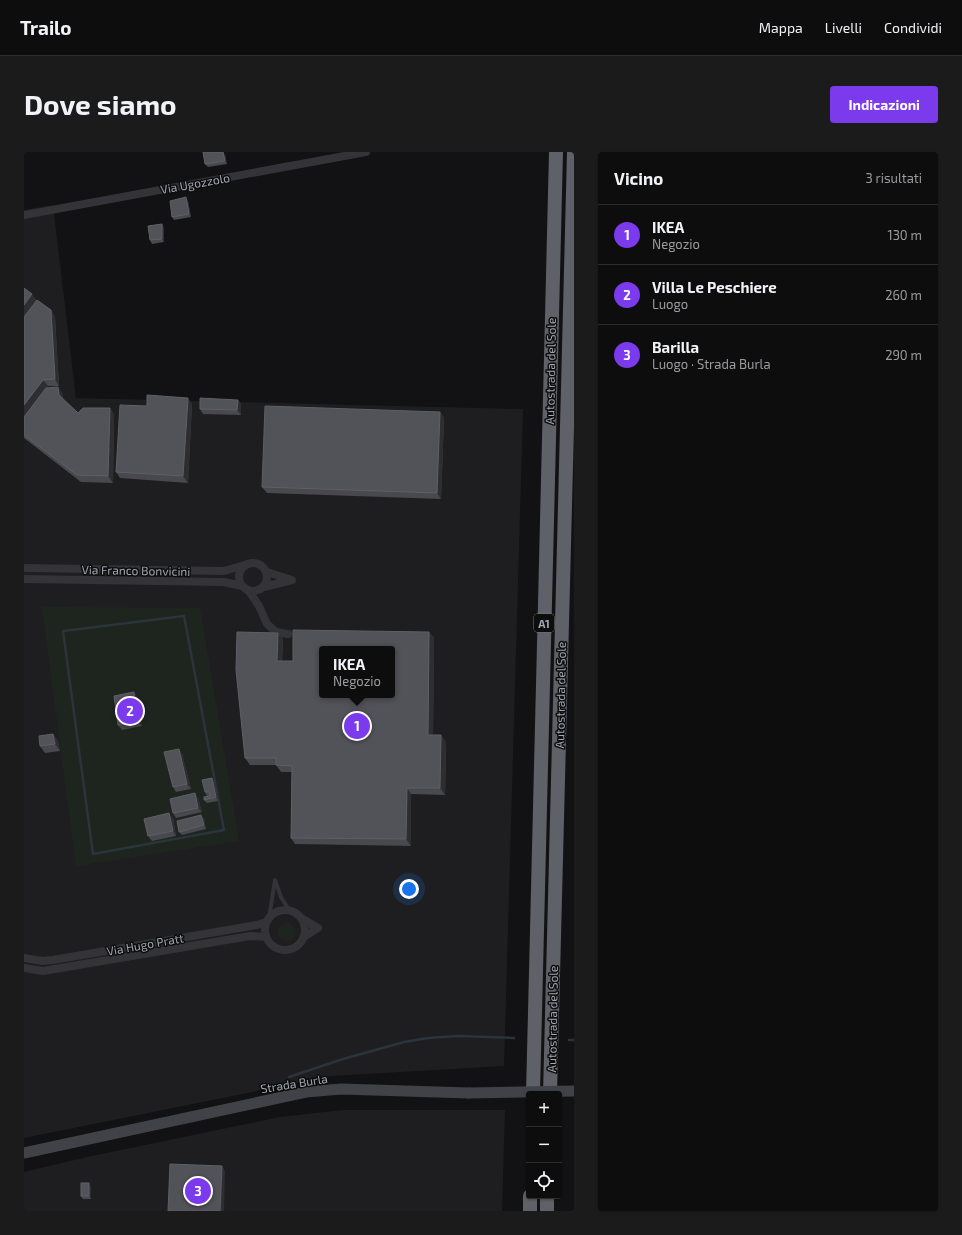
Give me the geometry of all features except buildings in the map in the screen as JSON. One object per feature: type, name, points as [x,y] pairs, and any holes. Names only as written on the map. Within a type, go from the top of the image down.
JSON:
[{"type":"highway","name":"Autostrada del Sole","points":[[532,1091],[556,152]]},
{"type":"highway","name":"Autostrada del Sole","points":[[550,1091],[574,152]]},
{"type":"highway","points":[[530,1199],[530,1211]]},
{"type":"highway","points":[[547,1199],[547,1211]]},
{"type":"main road","name":"Strada Burla","points":[[24,1153],[306,1092],[341,1089],[469,1092],[574,1091]]},
{"type":"street","name":"Via Ugozzolo","points":[[24,215],[330,155],[366,152]]},
{"type":"street","points":[[242,586],[239,574],[244,566],[257,563],[265,568],[268,580],[263,588],[259,606]]},
{"type":"street","name":"Via Franco Bonvicini","points":[[24,568],[220,571],[248,564]]},
{"type":"street","points":[[249,591],[258,591],[263,588],[292,580],[267,572]]},
{"type":"street","name":"Via Franco Bonvicini","points":[[24,579],[224,582],[242,586],[249,591]]},
{"type":"street","points":[[249,591],[271,629],[276,632],[288,634]]},
{"type":"street","points":[[289,910],[301,918],[318,928],[304,937],[300,943],[289,950],[283,950],[272,946],[266,937],[265,927],[267,920],[278,911],[289,910]]},
{"type":"street","points":[[301,918],[305,930],[304,937]]},
{"type":"street","name":"Via Hugo Pratt","points":[[24,958],[42,961],[53,960],[242,928],[267,920]]},
{"type":"street","name":"Via Hugo Pratt","points":[[24,968],[43,971],[250,936],[266,937]]},
{"type":"lane","points":[[267,920],[275,880],[281,897],[289,910]]},
{"type":"shaded area","points":[[53,205],[76,398],[523,409],[504,1066],[331,1076],[24,1138],[24,210]]},
{"type":"shaded area","points":[[42,607],[200,608],[239,841],[76,866]]},
{"type":"shaded area","points":[[287,923],[293,926],[296,932],[293,938],[287,941],[281,938],[278,932],[281,926]]},
{"type":"shaded area","points":[[343,1110],[505,1110],[502,1211],[24,1211],[24,1172],[87,1157],[280,1117]]},
{"type":"waterway","points":[[184,616],[224,830],[93,854],[63,631],[184,616]]},
{"type":"waterway","points":[[289,1077],[343,1059],[404,1042],[428,1038],[458,1036],[514,1038]]},
{"type":"waterway","points":[[569,1040],[574,1040]]},
{"type":"place","name":"Villa Le Peschiere","points":[[130,711]]},
{"type":"place","name":"IKEA","points":[[357,726]]},
{"type":"place","name":"Barilla","points":[[198,1191]]}]
